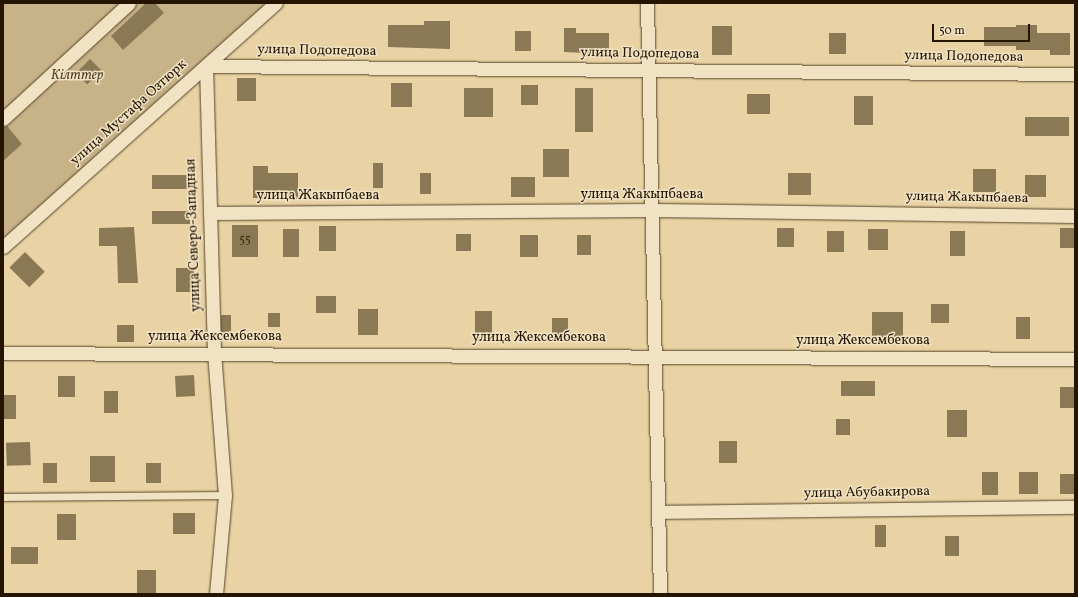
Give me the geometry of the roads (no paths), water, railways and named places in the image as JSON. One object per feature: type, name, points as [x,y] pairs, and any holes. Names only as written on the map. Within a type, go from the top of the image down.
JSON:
[{"type":"street","points":[[3,119],[129,3]]},
{"type":"street","name":"улица Мустафа Озтюрк","points":[[3,247],[276,3]]},
{"type":"street","points":[[647,3],[660,594]]},
{"type":"street","name":"улица Подопедова","points":[[206,66],[1075,74]]},
{"type":"street","name":"улица Северо-Западная","points":[[206,66],[214,352],[225,495],[216,594]]},
{"type":"street","name":"улица Жакыпбаева","points":[[210,213],[652,210],[1075,216]]},
{"type":"street","name":"улица Жексембекова","points":[[3,353],[214,352],[1075,358]]},
{"type":"street","name":"улица Абубакирова","points":[[659,512],[1075,507]]},
{"type":"lane","points":[[3,497],[225,495]]},
{"type":"park label","name":"Кілттер","points":[[77,76]]}]
